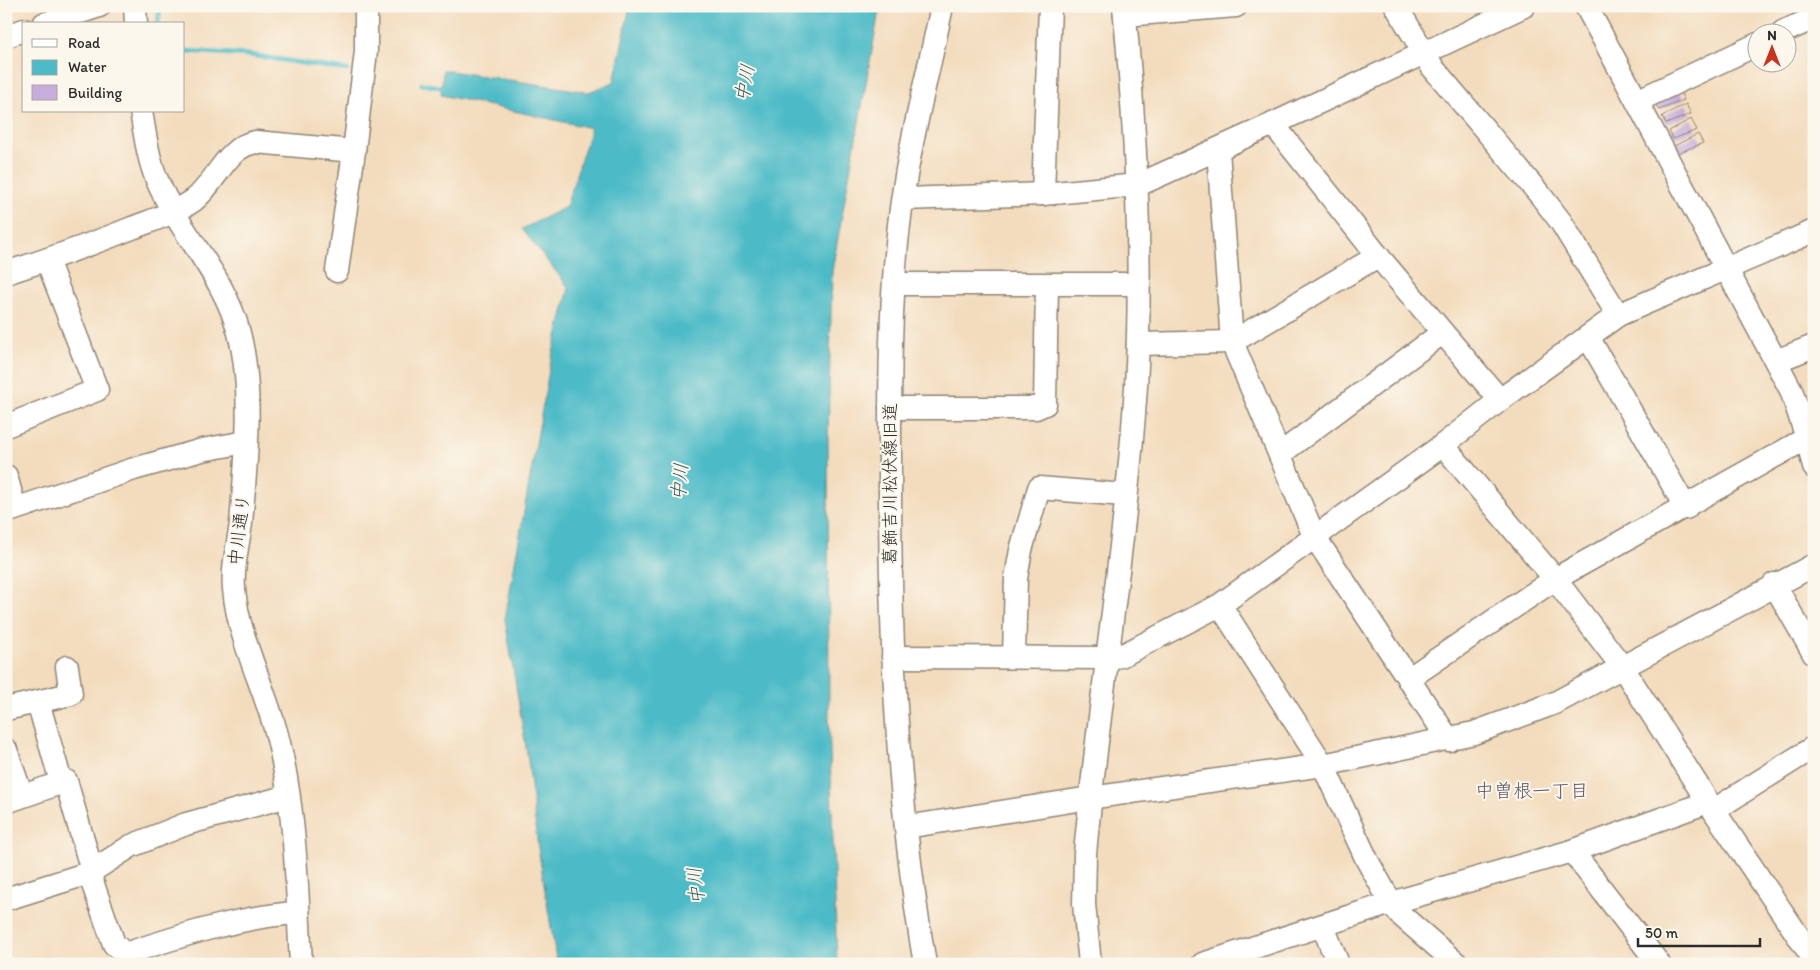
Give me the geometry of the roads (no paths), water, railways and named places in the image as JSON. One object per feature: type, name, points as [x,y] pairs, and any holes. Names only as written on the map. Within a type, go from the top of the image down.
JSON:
[{"type":"street","points":[[50,22],[99,6]]},
{"type":"street","points":[[135,6],[136,22]]},
{"type":"street","points":[[337,271],[366,51],[366,6]]},
{"type":"street","name":"葛飾吉川松伏線旧道","points":[[926,964],[906,827],[897,743],[890,596],[890,408],[899,224],[913,140],[942,6]]},
{"type":"street","points":[[1043,194],[1050,6]]},
{"type":"street","points":[[1090,964],[1083,878],[1090,798],[1125,495],[1138,344],[1138,185],[1125,11],[1236,6]]},
{"type":"street","points":[[1396,6],[1422,53],[1551,209],[1618,315]]},
{"type":"street","points":[[904,199],[1043,194],[1138,185],[1218,150],[1524,6]]},
{"type":"street","points":[[1586,6],[1791,390],[1808,438],[1814,467]]},
{"type":"street","points":[[1798,25],[1814,18]]},
{"type":"street","points":[[6,36],[22,31]]},
{"type":"street","points":[[1637,101],[1748,49]]},
{"type":"street","name":"中川通り","points":[[141,112],[148,154],[157,180],[173,212],[218,282],[239,332],[246,376],[246,442],[240,529],[234,564],[235,602],[279,742],[288,796],[296,874],[300,964]]},
{"type":"street","points":[[1273,124],[1378,256],[1500,400]]},
{"type":"street","points":[[6,273],[47,260],[173,212],[194,200],[210,184],[238,148],[248,143],[256,142],[354,151]]},
{"type":"street","points":[[1218,150],[1232,342],[1314,536],[1449,740]]},
{"type":"street","points":[[893,657],[1107,658],[1121,656],[1220,605],[1314,536],[1444,445],[1500,400],[1618,315],[1814,231]]},
{"type":"street","points":[[1138,344],[1232,342],[1378,256]]},
{"type":"street","points":[[6,426],[97,390],[47,260]]},
{"type":"street","points":[[895,284],[1139,284]]},
{"type":"street","points":[[890,408],[1036,408],[1045,404],[1047,284]]},
{"type":"street","points":[[1280,454],[1442,333]]},
{"type":"street","points":[[1588,337],[1686,508]]},
{"type":"street","points":[[1776,361],[1814,346]]},
{"type":"street","points":[[1408,680],[1555,579],[1686,508],[1808,438]]},
{"type":"street","points":[[6,476],[11,510],[134,469],[202,450],[246,442]]},
{"type":"street","points":[[1444,445],[1555,579],[1623,668],[1808,957]]},
{"type":"street","points":[[1014,657],[1018,568],[1021,550],[1039,488],[1125,495]]},
{"type":"street","points":[[906,827],[1090,798],[1323,765],[1449,740],[1526,715],[1555,703],[1623,668],[1774,584],[1814,565]]},
{"type":"street","points":[[1774,584],[1814,654]]},
{"type":"street","points":[[1220,605],[1323,765],[1366,860],[1391,903],[1403,917],[1456,964]]},
{"type":"street","points":[[6,709],[71,694],[67,668]]},
{"type":"street","points":[[38,702],[61,782]]},
{"type":"street","points":[[1203,964],[1391,903],[1572,851],[1711,806],[1814,747]]},
{"type":"street","points":[[6,750],[14,799],[66,781],[91,872],[114,944],[125,954],[190,934],[280,914],[297,913]]},
{"type":"street","points":[[6,899],[91,872],[130,846],[144,840],[216,814],[288,796]]},
{"type":"street","points":[[1572,851],[1659,964]]},
{"type":"street","points":[[1323,926],[1338,964]]},
{"type":"water","name":"中川","points":[[630,6],[880,6],[832,271],[828,439],[829,720],[837,964],[557,964],[538,847],[528,760],[505,619],[550,365],[569,288],[522,229],[566,207],[591,128],[441,95],[443,70],[589,92],[614,82]]},
{"type":"waterway","points":[[158,22],[160,6]]},
{"type":"waterway","points":[[185,51],[250,55],[347,70]]},
{"type":"waterway","points":[[422,84],[446,88]]},
{"type":"district","name":"中曽根一丁目","points":[[1532,790]]}]
